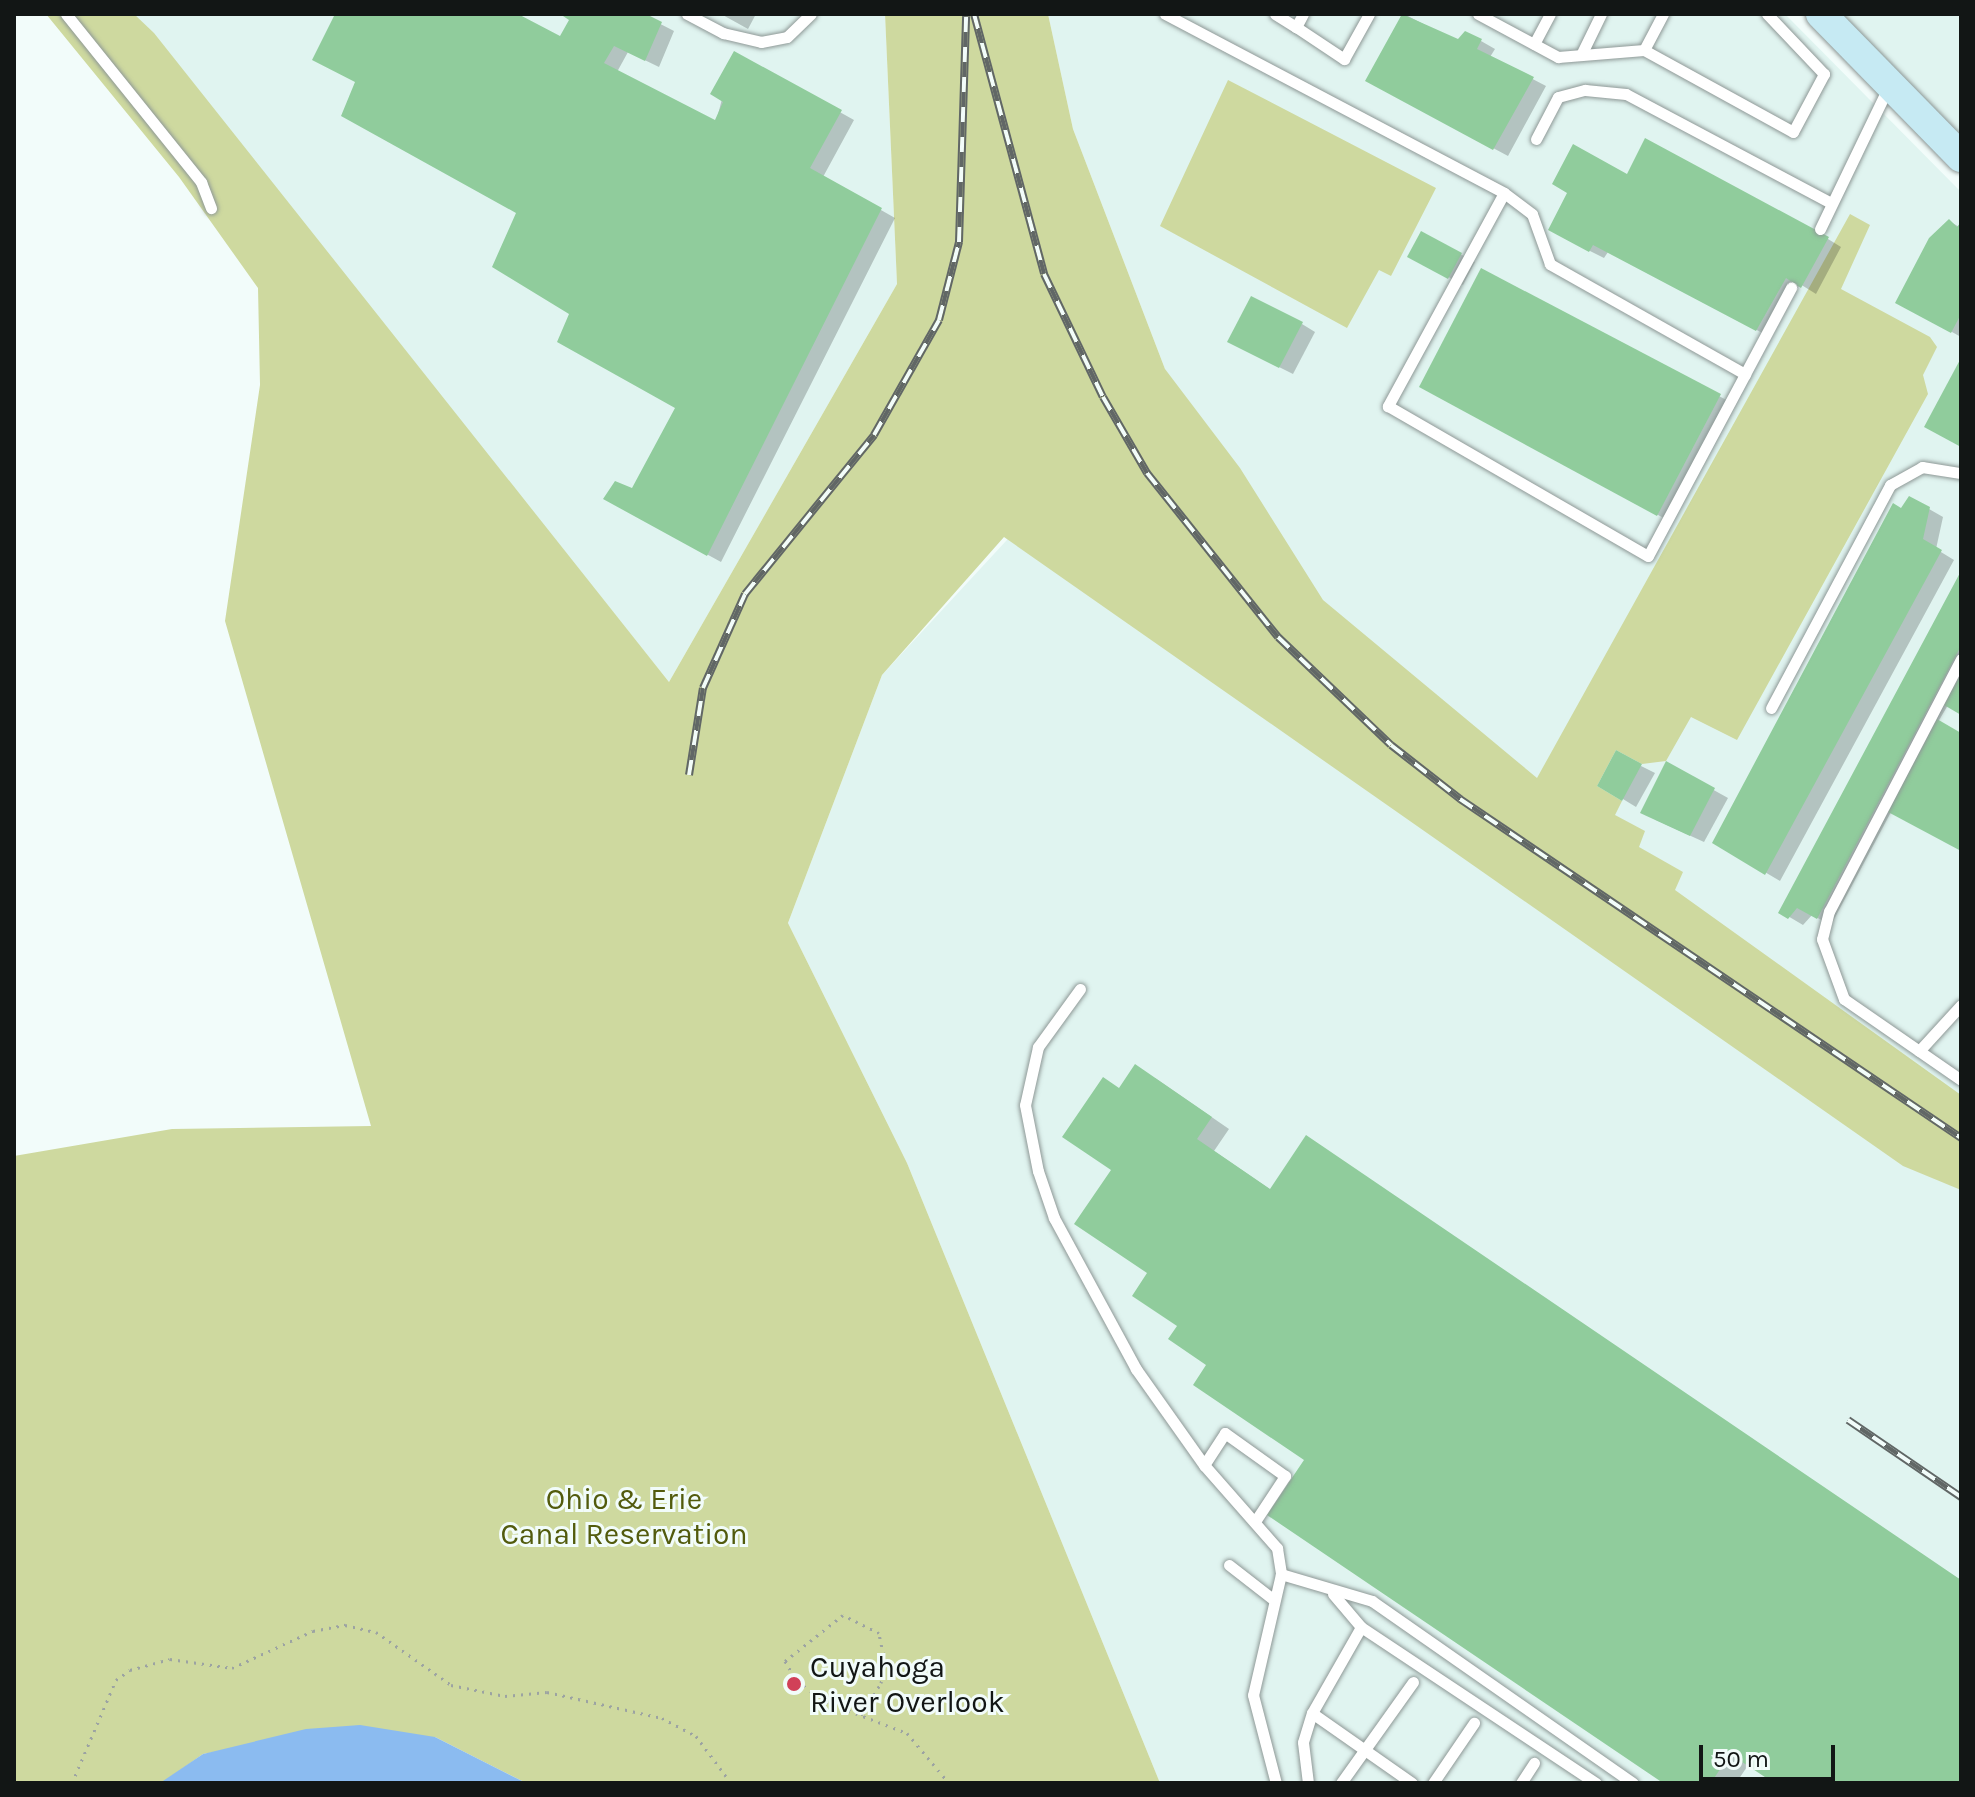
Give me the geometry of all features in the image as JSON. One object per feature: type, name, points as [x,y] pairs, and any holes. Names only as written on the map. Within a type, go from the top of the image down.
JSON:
[{"type":"main road","points":[[1821,14],[1961,157]]},
{"type":"lane","points":[[66,14],[201,182],[211,208]]},
{"type":"lane","points":[[687,14],[723,33],[761,42],[787,37],[811,14]]},
{"type":"lane","points":[[1165,14],[1504,193],[1532,214],[1550,264],[1745,374]]},
{"type":"lane","points":[[1275,14],[1344,59],[1369,14]]},
{"type":"lane","points":[[1296,27],[1303,14]]},
{"type":"lane","points":[[1478,14],[1558,57],[1644,50],[1793,132],[1824,74],[1767,14]]},
{"type":"lane","points":[[1534,44],[1550,14]]},
{"type":"lane","points":[[1581,55],[1601,14]]},
{"type":"lane","points":[[1644,50],[1663,14]]},
{"type":"lane","points":[[1820,229],[1891,84]]},
{"type":"lane","points":[[1536,139],[1558,97],[1585,90],[1626,94],[1831,203]]},
{"type":"lane","points":[[1504,193],[1388,406],[1648,556],[1791,288]]},
{"type":"lane","points":[[1771,708],[1890,485],[1922,467],[1961,473]]},
{"type":"lane","points":[[1961,659],[1829,911],[1822,939],[1844,999],[1961,1080]]},
{"type":"lane","points":[[1080,989],[1038,1047],[1025,1105],[1038,1171],[1054,1218],[1136,1369],[1204,1465],[1256,1520],[1277,1548],[1281,1574],[1253,1695],[1276,1783]]},
{"type":"lane","points":[[1919,1051],[1961,1005]]},
{"type":"lane","points":[[1204,1465],[1225,1433],[1285,1476],[1256,1520]]},
{"type":"lane","points":[[1229,1565],[1274,1600]]},
{"type":"lane","points":[[1281,1574],[1332,1593],[1372,1601],[1433,1638],[1633,1783]]},
{"type":"lane","points":[[1332,1593],[1361,1627],[1596,1783]]},
{"type":"lane","points":[[1308,1783],[1303,1742],[1312,1713],[1361,1627]]},
{"type":"lane","points":[[1341,1783],[1413,1682]]},
{"type":"lane","points":[[1312,1713],[1412,1783]]},
{"type":"lane","points":[[1433,1783],[1474,1723]]},
{"type":"lane","points":[[1521,1783],[1534,1763]]},
{"type":"path","points":[[861,1715],[881,1683],[885,1662],[879,1633],[843,1615],[785,1661],[797,1681],[826,1702],[907,1733],[949,1783]]},
{"type":"path","points":[[72,1783],[111,1689],[130,1670],[170,1659],[232,1668],[313,1631],[345,1625],[376,1632],[464,1688],[505,1696],[547,1692],[662,1718],[696,1736],[731,1783]]},
{"type":"shaded area","points":[[134,14],[885,14],[897,284],[669,682]]},
{"type":"shaded area","points":[[1048,14],[1785,14],[1961,192],[1961,1783],[1160,1783],[907,1163],[788,923],[882,675],[1165,369],[1073,129]]},
{"type":"shaded area","points":[[1821,14],[1961,14],[1961,157]]},
{"type":"green space","name":"Ohio & Erie Canal Reservation","points":[[46,14],[134,14],[154,33],[669,682],[897,284],[885,14],[1048,14],[1073,129],[1165,369],[1240,468],[1323,600],[1537,778],[1850,214],[1870,225],[1841,289],[1930,337],[1937,347],[1923,375],[1928,394],[1737,740],[1691,717],[1666,761],[1642,764],[1616,750],[1597,786],[1622,801],[1615,815],[1645,831],[1639,847],[1683,872],[1675,890],[1961,1095],[1961,1190],[1903,1166],[1004,537],[882,675],[788,923],[907,1163],[1160,1783],[526,1783],[435,1737],[250,1746],[203,1754],[162,1783],[14,1783],[14,1156],[172,1129],[371,1126],[225,621],[260,385],[258,288],[179,177]]},
{"type":"green space","points":[[1228,80],[1436,188],[1391,276],[1379,270],[1347,328],[1160,226]]},
{"type":"water","points":[[360,1725],[435,1737],[526,1783],[160,1783],[203,1754],[306,1729]]},
{"type":"building","points":[[335,14],[518,14],[560,36],[569,20],[560,14],[646,14],[662,22],[645,61],[614,46],[604,63],[715,120],[723,102],[710,94],[734,51],[842,110],[810,168],[882,208],[707,556],[603,499],[615,481],[632,488],[675,408],[557,342],[569,314],[492,267],[516,213],[341,116],[355,82],[312,60]]},
{"type":"building","points":[[1402,14],[1458,39],[1465,31],[1482,39],[1477,49],[1534,77],[1493,150],[1365,81]]},
{"type":"building","points":[[1645,138],[1829,237],[1801,288],[1786,278],[1756,331],[1593,245],[1589,252],[1548,230],[1567,193],[1552,184],[1573,144],[1627,174]]},
{"type":"building","points":[[1949,219],[1957,227],[1961,222],[1961,314],[1951,333],[1895,303],[1929,238]]},
{"type":"building","points":[[1421,231],[1462,253],[1448,279],[1407,257]]},
{"type":"building","points":[[1481,268],[1721,394],[1657,516],[1419,387]]},
{"type":"building","points":[[1251,296],[1303,322],[1279,368],[1227,342]]},
{"type":"building","points":[[1961,358],[1961,447],[1924,427]]},
{"type":"building","points":[[1909,496],[1930,507],[1923,539],[1942,550],[1765,875],[1712,843],[1893,503],[1901,508]]},
{"type":"building","points":[[1961,571],[1961,646],[1817,919],[1797,908],[1788,919],[1778,913]]},
{"type":"building","points":[[1961,674],[1961,715],[1944,705]]},
{"type":"building","points":[[1937,719],[1961,733],[1961,851],[1888,812]]},
{"type":"building","points":[[1616,750],[1642,764],[1622,801],[1597,786]]},
{"type":"building","points":[[1666,761],[1715,788],[1690,836],[1640,813]]},
{"type":"building","points":[[1135,1064],[1212,1117],[1197,1139],[1270,1189],[1306,1135],[1961,1580],[1961,1783],[1774,1783],[1730,1754],[1711,1783],[1663,1783],[1267,1515],[1304,1460],[1193,1385],[1206,1365],[1168,1339],[1177,1326],[1132,1296],[1147,1273],[1074,1224],[1111,1170],[1062,1137],[1103,1077],[1119,1088]]},
{"type":"railway","points":[[974,14],[1044,274],[1103,397],[1147,473],[1278,637],[1391,745],[1460,799],[1961,1138]]},
{"type":"railway","points":[[689,775],[703,688],[745,594],[874,435],[939,320],[959,242],[966,16]]},
{"type":"railway","points":[[1848,1420],[1961,1497]]},
{"type":"place","name":"Cuyahoga River Overlook","points":[[794,1684]]}]
